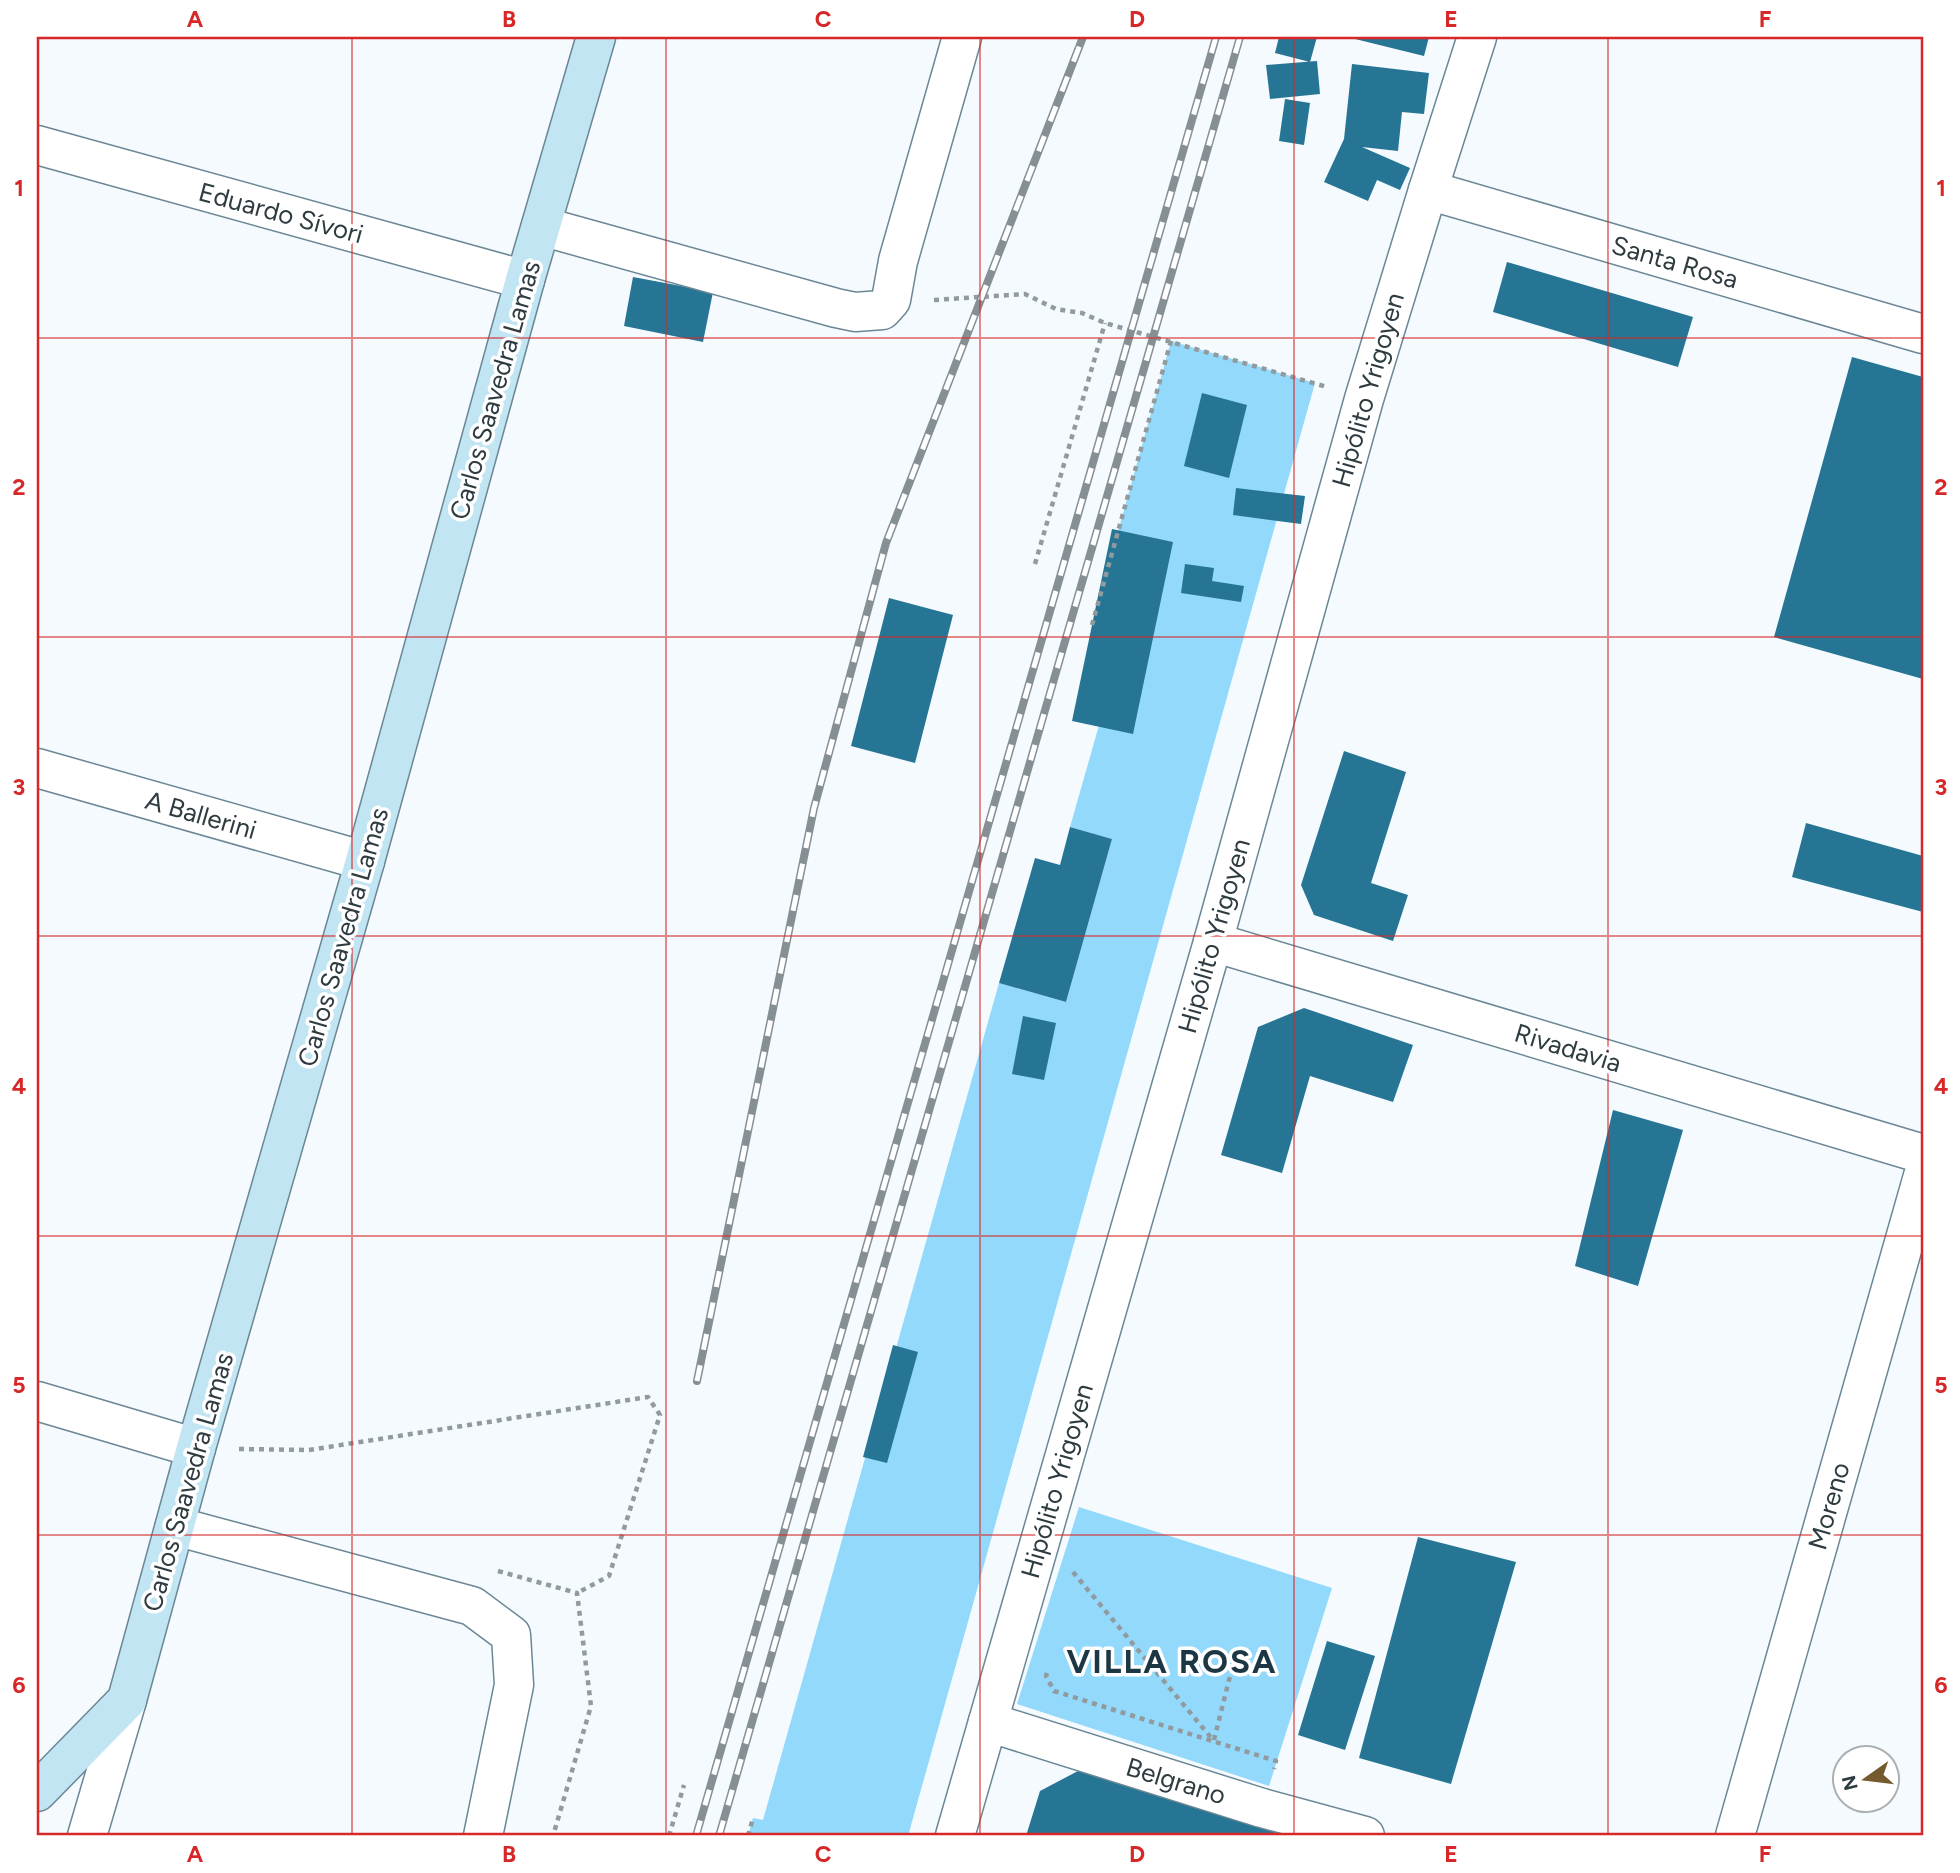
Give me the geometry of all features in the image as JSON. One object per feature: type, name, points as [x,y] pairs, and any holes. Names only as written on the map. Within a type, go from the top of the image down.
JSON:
[{"type":"main road","name":"Carlos Saavedra Lamas","points":[[127,1700],[196,1448],[365,861],[524,280],[596,37]]},
{"type":"main road","points":[[37,1792],[127,1700]]},
{"type":"street","points":[[541,226],[836,308],[855,312],[882,310],[891,300],[898,261],[962,37]]},
{"type":"street","name":"Hipólito Yrigoyen","points":[[955,1836],[1213,942],[1364,399],[1477,37]]},
{"type":"street","name":"Eduardo Sívori","points":[[37,145],[524,280]]},
{"type":"street","name":"Santa Rosa","points":[[1428,190],[1923,334]]},
{"type":"street","name":"A Ballerini","points":[[37,768],[365,861]]},
{"type":"street","name":"Rivadavia","points":[[1213,942],[1923,1154]]},
{"type":"street","name":"Moreno","points":[[1735,1836],[1923,1176]]},
{"type":"street","points":[[37,1401],[196,1448]]},
{"type":"street","points":[[175,1526],[472,1606],[512,1635],[514,1685],[483,1836]]},
{"type":"street","name":"Carlos Saavedra Lamas","points":[[87,1836],[127,1700]]},
{"type":"street","name":"Belgrano","points":[[988,1722],[1262,1808],[1365,1836]]},
{"type":"path","points":[[891,300],[1026,294],[1056,309],[1083,313],[1105,323],[1364,399]]},
{"type":"path","points":[[1035,564],[1105,323]]},
{"type":"path","points":[[1092,625],[1171,341]]},
{"type":"path","points":[[196,1448],[309,1450],[648,1397],[660,1415],[609,1576],[577,1592]]},
{"type":"path","points":[[1039,1545],[1076,1574],[1213,1741]]},
{"type":"path","points":[[1072,1587],[1080,1562]]},
{"type":"path","points":[[1213,1741],[1235,1657]]},
{"type":"path","points":[[1050,1663],[1046,1676],[1054,1690],[1276,1761]]},
{"type":"path","points":[[669,1836],[684,1785]]},
{"type":"path","points":[[748,1836],[753,1818]]},
{"type":"shaded area","points":[[1171,341],[1315,383],[908,1836],[748,1836],[753,1818],[763,1820],[999,983],[1066,1002],[1112,839],[1070,827],[1125,634],[1092,625]]},
{"type":"shaded area","points":[[1079,1507],[1332,1588],[1269,1786],[1017,1704]]},
{"type":"building","points":[[1279,37],[1317,37],[1310,62],[1275,53]]},
{"type":"building","points":[[1347,37],[1429,37],[1424,56]]},
{"type":"building","points":[[1317,61],[1320,94],[1270,99],[1266,65]]},
{"type":"building","points":[[1352,64],[1429,73],[1424,114],[1402,112],[1398,151],[1362,147],[1410,168],[1400,190],[1377,180],[1368,201],[1324,182],[1344,139]]},
{"type":"building","points":[[1285,99],[1310,103],[1304,145],[1279,141]]},
{"type":"building","points":[[1507,262],[1693,317],[1678,367],[1493,312]]},
{"type":"building","points":[[633,277],[713,292],[703,342],[624,326]]},
{"type":"building","points":[[1852,357],[1923,377],[1923,679],[1774,637]]},
{"type":"building","points":[[1202,393],[1247,405],[1229,478],[1184,466]]},
{"type":"building","points":[[1236,488],[1305,496],[1301,524],[1233,515]]},
{"type":"building","points":[[1112,529],[1173,542],[1133,734],[1072,721]]},
{"type":"building","points":[[1185,564],[1214,568],[1212,581],[1244,586],[1241,602],[1181,593]]},
{"type":"building","points":[[889,598],[953,615],[915,763],[851,746]]},
{"type":"building","points":[[1344,751],[1406,772],[1371,883],[1408,895],[1393,941],[1314,915],[1301,885]]},
{"type":"building","points":[[1806,823],[1923,856],[1923,912],[1792,877]]},
{"type":"building","points":[[1070,827],[1112,839],[1066,1002],[999,983],[1035,858],[1060,865]]},
{"type":"building","points":[[1304,1008],[1413,1045],[1393,1102],[1310,1076],[1282,1173],[1221,1155],[1258,1027]]},
{"type":"building","points":[[1023,1016],[1056,1023],[1044,1080],[1012,1074]]},
{"type":"building","points":[[1613,1110],[1683,1130],[1638,1286],[1575,1266]]},
{"type":"building","points":[[893,1345],[918,1352],[887,1463],[863,1457]]},
{"type":"building","points":[[1418,1537],[1516,1562],[1451,1784],[1359,1758]]},
{"type":"building","points":[[1327,1641],[1375,1656],[1345,1750],[1298,1735]]},
{"type":"building","points":[[1078,1771],[1289,1836],[1026,1836],[1040,1791]]},
{"type":"railway","points":[[697,1381],[814,808],[886,543],[1083,37]]},
{"type":"railway","points":[[696,1836],[1216,37]]},
{"type":"railway","points":[[719,1836],[1240,37]]},
{"type":"district","name":"VILLA ROSA","points":[[1172,1661]]}]
